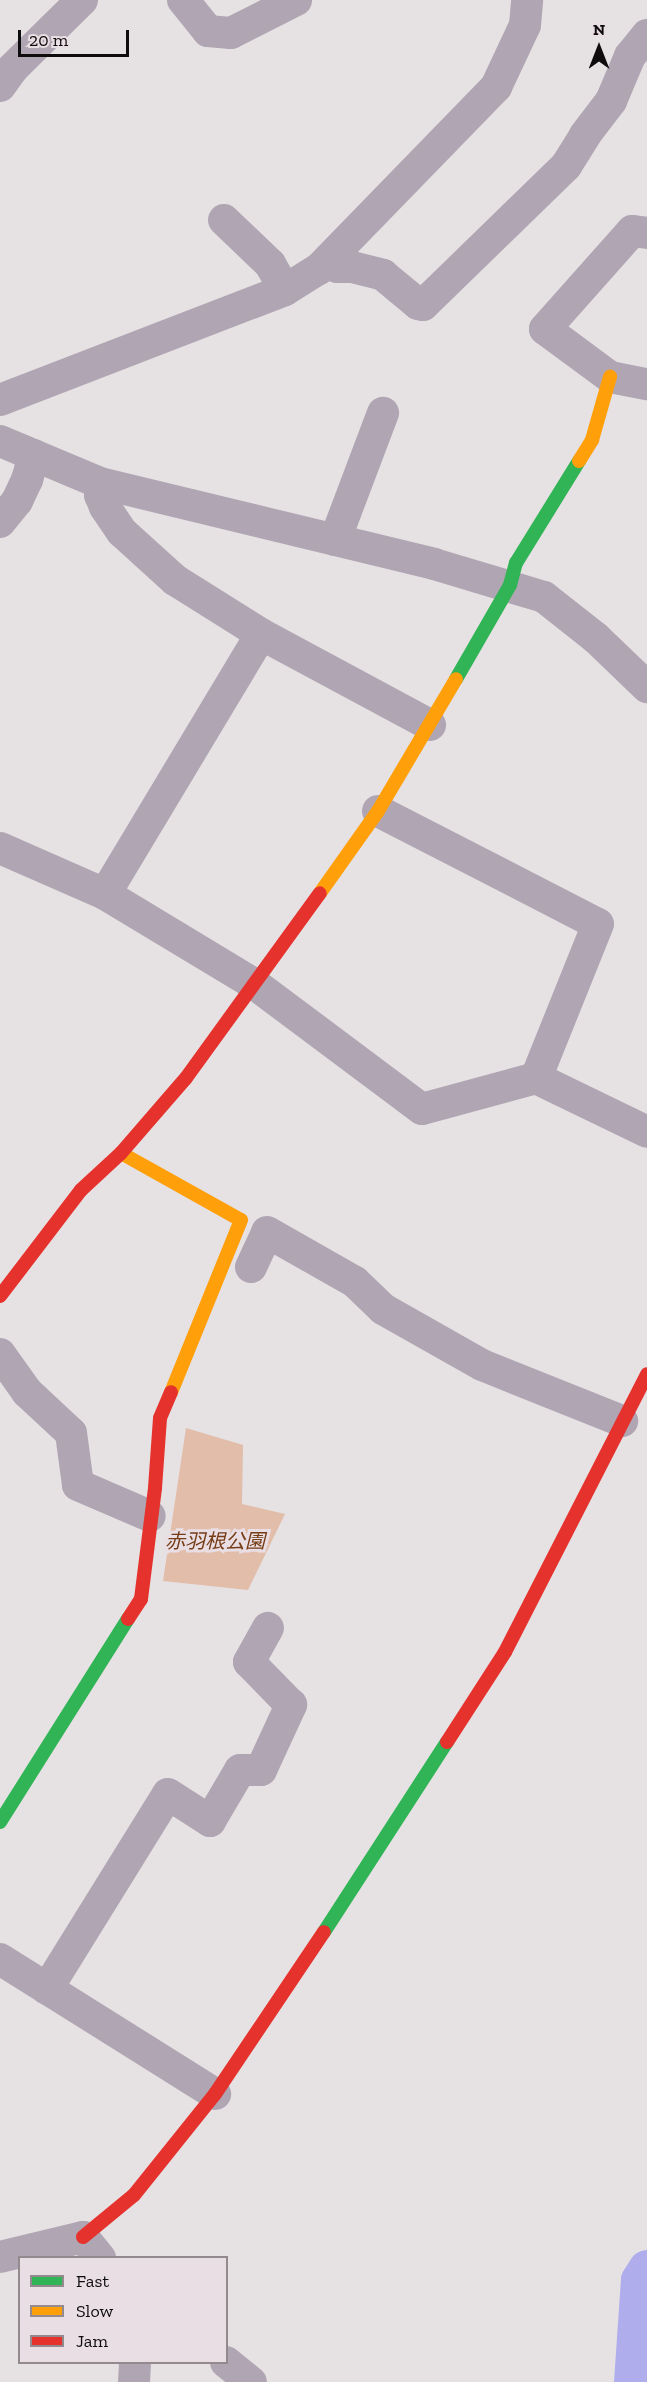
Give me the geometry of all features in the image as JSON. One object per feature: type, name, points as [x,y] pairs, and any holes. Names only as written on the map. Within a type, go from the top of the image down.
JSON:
[{"type":"street","points":[[0,86],[14,68],[82,0]]},
{"type":"street","points":[[183,0],[208,31],[231,33],[296,0]]},
{"type":"street","points":[[0,400],[285,290],[319,269],[496,87],[525,25],[527,0]]},
{"type":"street","points":[[329,259],[337,267],[352,267],[383,275],[417,304],[423,305],[566,166],[585,135],[611,101],[630,56],[647,35]]},
{"type":"street","points":[[224,220],[270,264],[285,290]]},
{"type":"street","points":[[647,234],[632,231],[545,329],[610,378],[647,384]]},
{"type":"street","points":[[0,1296],[81,1190],[121,1153],[186,1078],[256,985],[378,811],[510,585],[516,563],[592,440],[610,378]]},
{"type":"street","points":[[336,540],[383,413]]},
{"type":"street","points":[[12,453],[100,483],[336,540],[510,585],[544,597],[596,638],[647,687]]},
{"type":"street","points":[[0,522],[16,501],[27,480],[12,453]]},
{"type":"street","points":[[100,483],[100,495],[105,507],[122,532],[175,580],[261,634],[430,725]]},
{"type":"street","points":[[105,894],[261,634]]},
{"type":"street","points":[[378,811],[598,924],[536,1078]]},
{"type":"street","points":[[0,848],[105,894],[256,985],[422,1109],[536,1078],[647,1132]]},
{"type":"street","points":[[0,1822],[141,1599],[163,1407],[241,1220],[121,1153]]},
{"type":"street","points":[[251,1267],[267,1232],[355,1282],[383,1309],[482,1365],[622,1421]]},
{"type":"street","points":[[0,1354],[27,1392],[70,1433],[78,1485],[150,1516]]},
{"type":"street","points":[[0,2257],[92,2247],[215,2094],[304,1964],[505,1652],[647,1374]]},
{"type":"street","points":[[47,1989],[168,1794],[210,1821],[240,1770],[261,1770],[291,1705],[249,1662],[268,1628]]},
{"type":"street","points":[[0,1959],[215,2094]]},
{"type":"street","points":[[134,2382],[135,2364]]},
{"type":"street","points":[[228,2364],[251,2382]]},
{"type":"green space","name":"赤羽根公園","points":[[186,1428],[243,1445],[242,1504],[285,1514],[248,1590],[163,1581]]},
{"type":"waterway","points":[[633,2382],[640,2280],[647,2269]]},
{"type":"traffic: fast","points":[[456,679],[510,585],[516,563],[579,461]]},
{"type":"traffic: fast","points":[[0,1822],[128,1619]]},
{"type":"traffic: fast","points":[[324,1932],[447,1742]]},
{"type":"traffic: slow","points":[[579,461],[592,440],[610,377]]},
{"type":"traffic: slow","points":[[320,893],[378,811],[456,679]]},
{"type":"traffic: slow","points":[[121,1153],[241,1220],[171,1392]]},
{"type":"traffic: jam","points":[[0,1296],[81,1190],[121,1153],[186,1078],[320,893]]},
{"type":"traffic: jam","points":[[447,1742],[505,1652],[647,1374]]},
{"type":"traffic: jam","points":[[128,1619],[141,1599],[155,1488],[160,1418],[171,1392]]},
{"type":"traffic: jam","points":[[83,2237],[134,2195],[215,2094],[324,1932]]}]
